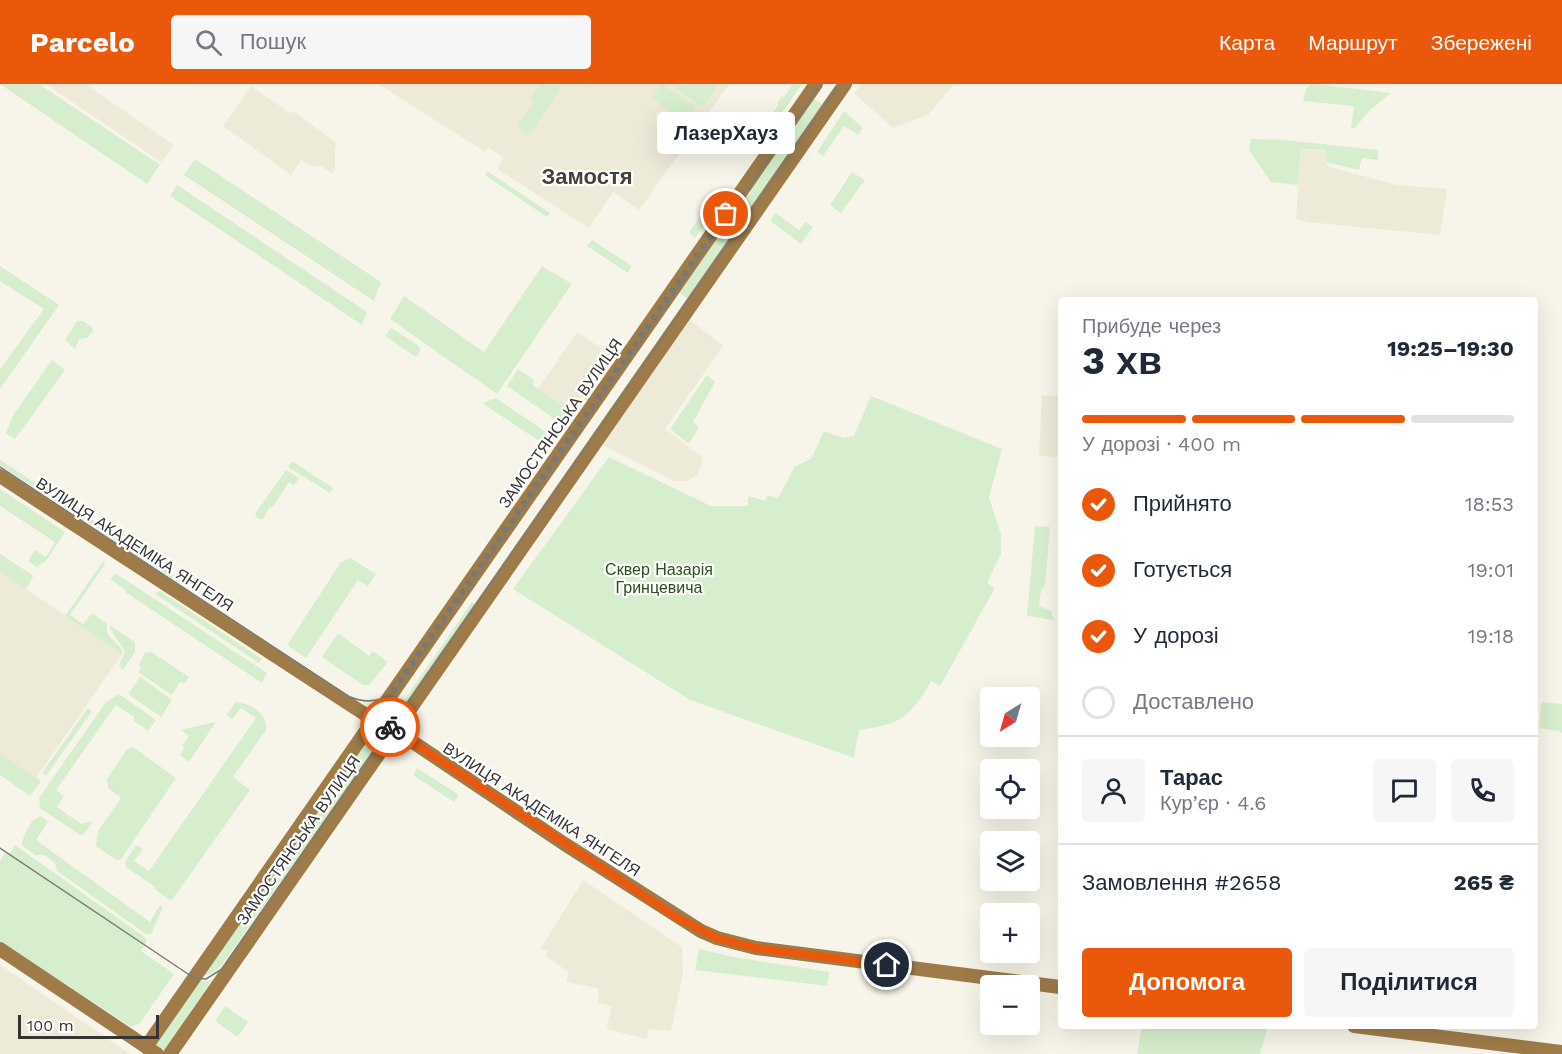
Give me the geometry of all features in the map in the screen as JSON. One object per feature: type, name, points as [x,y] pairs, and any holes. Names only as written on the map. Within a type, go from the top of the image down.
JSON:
[{"type":"main road","name":"ЗАМОСТЯНСЬКА ВУЛИЦЯ","points":[[151,1050],[374,719],[816,84]]},
{"type":"main road","name":"ЗАМОСТЯНСЬКА ВУЛИЦЯ","points":[[170,1054],[845,84]]},
{"type":"main road","name":"ВУЛИЦЯ АКАДЕМІКА ЯНГЕЛЯ","points":[[0,476],[394,730],[676,917],[717,938],[756,948],[1058,987]]},
{"type":"main road","points":[[0,950],[151,1050]]},
{"type":"main road","points":[[1378,1029],[1562,1052]]},
{"type":"shaded area","points":[[46,84],[85,84],[174,145],[161,162]]},
{"type":"shaded area","points":[[378,84],[729,84],[639,210],[613,192],[589,228],[497,169],[504,158],[488,147],[485,152]]},
{"type":"shaded area","points":[[862,84],[954,84],[928,115],[893,128],[854,93]]},
{"type":"shaded area","points":[[251,86],[290,113],[293,111],[337,143],[335,170],[332,174],[321,166],[311,166],[301,160],[291,175],[223,126]]},
{"type":"shaded area","points":[[1301,149],[1325,151],[1325,161],[1329,167],[1397,185],[1447,189],[1440,235],[1307,222],[1296,218]]},
{"type":"shaded area","points":[[688,318],[723,346],[665,429],[704,458],[697,475],[687,481],[674,481],[600,444]]},
{"type":"shaded area","points":[[577,332],[611,355],[571,412],[538,389]]},
{"type":"shaded area","points":[[1042,395],[1058,397],[1058,457],[1039,456]]},
{"type":"shaded area","points":[[0,571],[122,654],[36,778],[0,754]]},
{"type":"shaded area","points":[[583,880],[682,947],[683,973],[671,1031],[649,1029],[647,1039],[606,1029],[612,1006],[598,1003],[598,988],[566,982],[569,972],[545,956],[548,952],[541,948]]},
{"type":"shaded area","points":[[0,965],[37,990],[130,1054],[0,1054]]},
{"type":"green space","points":[[0,84],[39,84],[160,165],[147,184]]},
{"type":"green space","points":[[540,84],[563,84],[529,135],[517,126],[534,103],[531,98]]},
{"type":"green space","points":[[662,84],[697,107],[686,123],[652,98]]},
{"type":"green space","points":[[670,84],[719,84],[702,107]]},
{"type":"green space","points":[[793,84],[802,84],[770,130],[762,129],[779,104],[777,103]]},
{"type":"green space","points":[[1311,84],[1391,93],[1370,110],[1355,128],[1351,128],[1354,106],[1303,101],[1306,89]]},
{"type":"green space","points":[[814,99],[823,105],[688,299],[679,293]]},
{"type":"green space","points":[[844,111],[863,128],[858,135],[844,126],[823,156],[817,152]]},
{"type":"green space","points":[[1251,139],[1284,140],[1378,150],[1378,160],[1362,158],[1359,170],[1326,162],[1325,150],[1301,149],[1298,185],[1271,182],[1249,150]]},
{"type":"green space","points":[[195,159],[381,282],[374,301],[184,175]]},
{"type":"green space","points":[[487,171],[550,213],[547,217],[485,175]]},
{"type":"green space","points":[[852,172],[865,180],[841,213],[830,205]]},
{"type":"green space","points":[[177,185],[367,312],[362,325],[170,196]]},
{"type":"green space","points":[[715,195],[719,197],[719,203],[695,238],[690,231]]},
{"type":"green space","points":[[776,213],[799,230],[805,222],[813,227],[801,244],[770,221]]},
{"type":"green space","points":[[592,240],[632,266],[628,273],[587,246]]},
{"type":"green space","points":[[0,266],[59,305],[0,389],[0,369],[44,309],[0,281]]},
{"type":"green space","points":[[542,266],[572,284],[497,394],[390,319],[404,296],[484,352]]},
{"type":"green space","points":[[77,321],[83,321],[92,327],[93,331],[87,338],[79,339],[75,349],[65,340]]},
{"type":"green space","points":[[391,328],[419,346],[420,351],[416,357],[385,336]]},
{"type":"green space","points":[[52,360],[65,370],[15,439],[6,433],[14,414]]},
{"type":"green space","points":[[518,369],[534,380],[533,385],[571,412],[562,424],[507,386]]},
{"type":"green space","points":[[707,375],[715,382],[693,422],[699,427],[689,444],[670,429]]},
{"type":"green space","name":"Сквер Назарія Гринцевича","points":[[871,396],[1002,449],[989,497],[1001,535],[1001,554],[987,583],[995,588],[940,686],[931,681],[917,704],[903,717],[885,725],[859,730],[854,758],[690,700],[513,589],[609,457],[711,506],[748,506],[748,496],[766,501],[768,495],[777,498],[795,466],[811,459],[824,431],[843,438],[854,436]]},
{"type":"green space","points":[[496,398],[552,436],[545,445],[482,403]]},
{"type":"green space","points":[[0,460],[77,510],[75,514],[0,465]]},
{"type":"green space","points":[[292,461],[333,488],[330,493],[288,467]]},
{"type":"green space","points":[[286,470],[299,478],[294,485],[289,482],[263,519],[258,519],[255,514]]},
{"type":"green space","points":[[0,489],[65,532],[46,561],[37,567],[28,561],[35,550],[46,557],[55,542],[0,506]]},
{"type":"green space","points":[[82,513],[182,581],[180,584],[80,517]]},
{"type":"green space","points":[[1035,526],[1050,527],[1045,585],[1041,591],[1039,606],[1051,611],[1054,620],[1027,616]]},
{"type":"green space","points":[[0,554],[31,574],[33,577],[26,589],[0,571]]},
{"type":"green space","points":[[350,558],[376,574],[368,586],[358,580],[306,658],[287,645],[341,562]]},
{"type":"green space","points":[[104,560],[105,564],[70,615],[83,624],[92,613],[107,624],[107,633],[122,650],[122,654],[65,616]]},
{"type":"green space","points":[[115,574],[267,673],[262,683],[125,592],[126,590],[110,579]]},
{"type":"green space","points":[[160,591],[262,659],[259,663],[155,594]]},
{"type":"green space","points":[[472,602],[475,605],[405,705],[402,703]]},
{"type":"green space","points":[[111,626],[135,642],[135,652],[123,670],[119,666],[125,651],[110,629]]},
{"type":"green space","points":[[338,633],[369,656],[373,651],[388,662],[369,685],[363,685],[322,657]]},
{"type":"green space","points":[[151,652],[189,677],[184,684],[180,682],[172,695],[138,672],[141,668],[139,664],[145,653]]},
{"type":"green space","points":[[140,677],[172,700],[161,717],[128,694]]},
{"type":"green space","points":[[119,694],[156,720],[148,731],[134,721],[134,717],[116,705],[56,790],[64,796],[57,807],[81,824],[93,821],[84,834],[80,835],[40,808],[39,798],[106,702]]},
{"type":"green space","points":[[236,702],[253,707],[261,714],[266,724],[266,730],[233,777],[250,790],[171,901],[126,867],[125,862],[136,845],[143,849],[134,861],[149,871],[256,718],[241,708],[232,719],[226,715]]},
{"type":"green space","points":[[1542,702],[1562,704],[1562,734],[1560,731],[1539,728]]},
{"type":"green space","points":[[88,708],[92,711],[46,776],[42,773]]},
{"type":"green space","points":[[216,722],[189,762],[180,755],[184,748],[182,746],[189,736],[181,730]]},
{"type":"green space","points":[[365,741],[375,748],[221,966],[213,973],[202,976]]},
{"type":"green space","points":[[133,747],[176,778],[121,859],[116,860],[96,846],[98,831],[121,798],[108,788],[107,779],[127,749]]},
{"type":"green space","points":[[0,754],[41,781],[30,796],[0,775]]},
{"type":"green space","points":[[417,768],[459,795],[454,802],[413,775]]},
{"type":"green space","points":[[41,816],[48,822],[36,840],[150,922],[160,905],[163,907],[151,934],[146,934],[57,871],[55,863],[44,855],[35,855],[22,845],[30,824]]},
{"type":"green space","points":[[15,845],[146,938],[141,951],[174,974],[140,1023],[131,1027],[0,941],[0,861],[5,853],[9,855]]},
{"type":"green space","points":[[699,949],[733,957],[829,972],[827,986],[695,970]]},
{"type":"green space","points":[[212,980],[186,1018],[178,1038],[164,1051],[156,1045],[197,982]]},
{"type":"green space","points":[[225,1006],[248,1022],[239,1035],[236,1036],[215,1021]]},
{"type":"green space","points":[[1141,1029],[1267,1029],[1260,1054],[1137,1054]]},
{"type":"tram line","points":[[0,467],[348,696],[367,701],[385,698],[396,691],[821,84]]},
{"type":"tram line","points":[[0,848],[194,978],[206,979],[222,969],[840,84]]},
{"type":"way so far","points":[[390,727],[374,719],[726,214]]},
{"type":"place","name":"ЛазерХауз","points":[[726,214]]},
{"type":"district","name":"Замостя","points":[[587,176]]},
{"type":"route","points":[[390,727],[563,843],[701,931],[735,944],[756,948],[887,965]]}]
